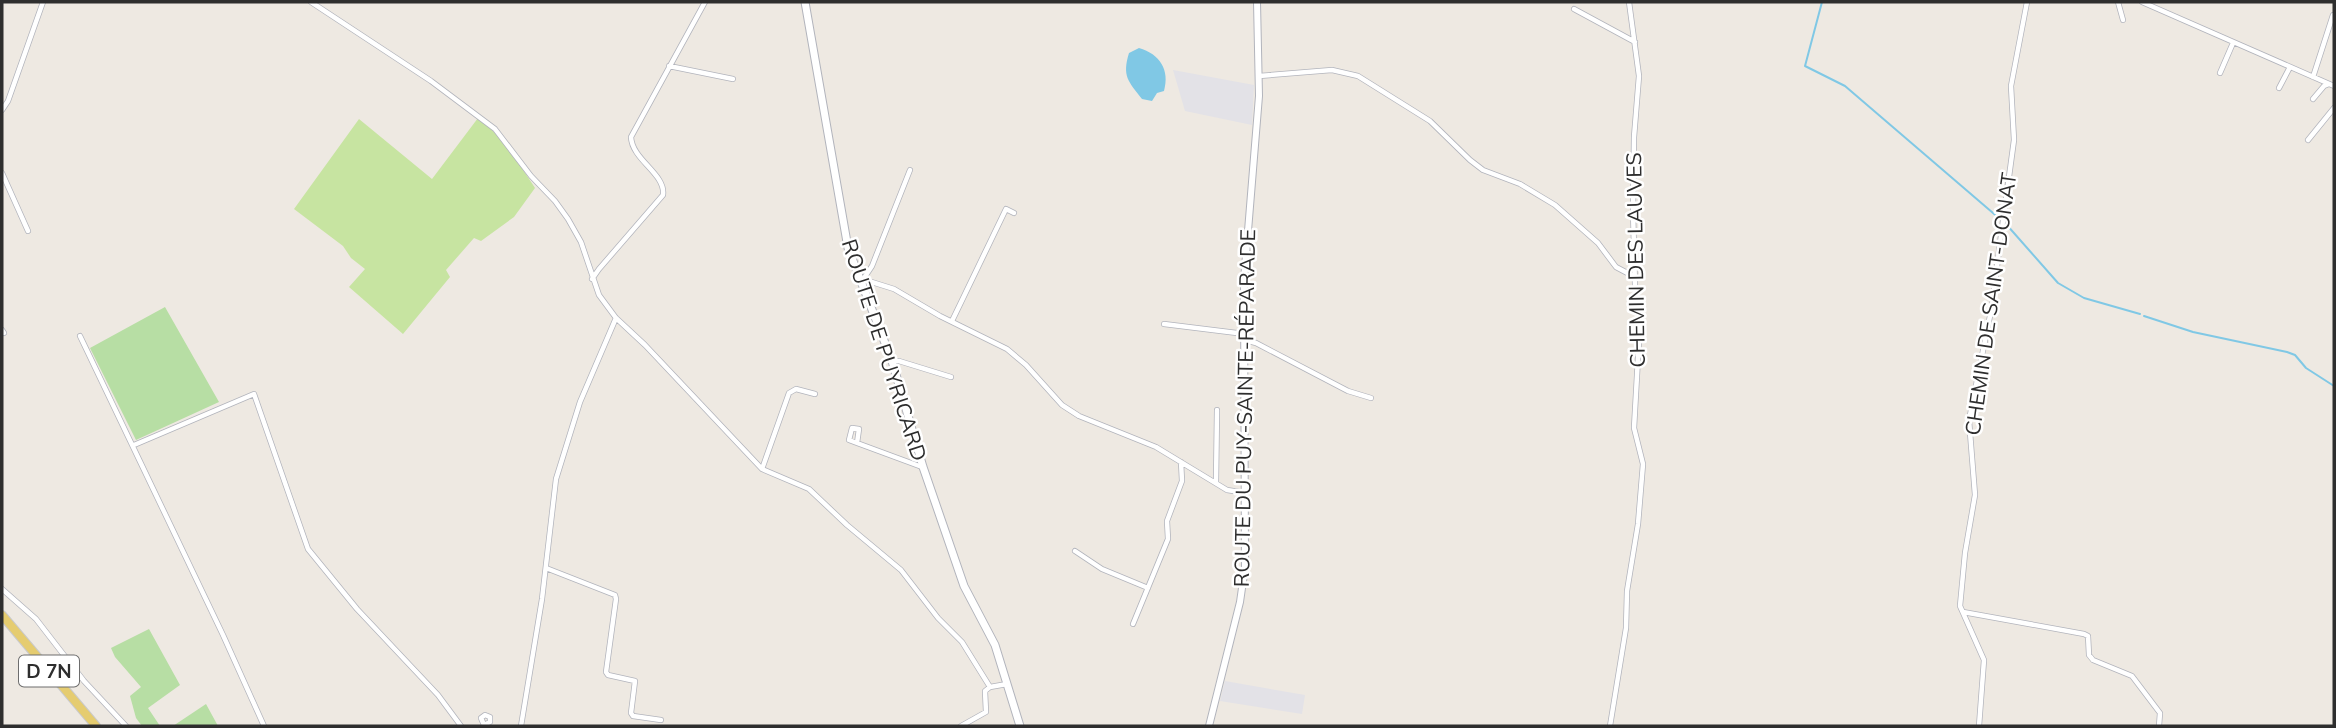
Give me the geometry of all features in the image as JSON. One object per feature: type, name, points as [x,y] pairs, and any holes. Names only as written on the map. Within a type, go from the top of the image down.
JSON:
[{"type":"main road","name":"ROUTE DE PUYRICARD","points":[[805,2],[848,248],[892,360],[923,467],[964,586],[995,645],[1020,726]]},
{"type":"main road","name":"D 7N","points":[[2,615],[96,726]]},
{"type":"street","points":[[2,110],[8,101],[43,2]]},
{"type":"street","points":[[311,2],[431,81],[495,129],[568,219],[581,242],[599,295],[616,318],[762,469],[809,489],[901,570],[937,618],[962,642],[990,687]]},
{"type":"street","points":[[592,279],[663,195],[662,184],[636,153],[631,137],[705,2]]},
{"type":"street","name":"ROUTE DU PUY-SAINTE-RÉPARADE","points":[[1209,726],[1240,602],[1245,567],[1245,256],[1259,96],[1257,2]]},
{"type":"street","name":"CHEMIN DES LAUVES","points":[[1610,726],[1626,628],[1627,591],[1638,524],[1643,464],[1634,428],[1640,323],[1635,277],[1633,162],[1639,76],[1629,2]]},
{"type":"street","name":"CHEMIN DE SAINT-DONAT","points":[[1979,726],[1984,660],[1960,606],[1975,495],[1969,420],[1992,306],[2014,140],[2011,86],[2027,2]]},
{"type":"street","points":[[2118,2],[2123,20]]},
{"type":"street","points":[[2142,2],[2333,84]]},
{"type":"street","points":[[1574,9],[1636,42]]},
{"type":"street","points":[[2313,77],[2333,15]]},
{"type":"street","points":[[2220,73],[2233,43]]},
{"type":"street","points":[[669,66],[733,79]]},
{"type":"street","points":[[2279,88],[2290,67]]},
{"type":"street","points":[[1259,76],[1332,70],[1346,72],[1369,82],[1430,121],[1483,170],[1520,184],[1555,205],[1598,243],[1616,267],[1635,277]]},
{"type":"street","points":[[2313,99],[2324,86],[2333,84]]},
{"type":"street","points":[[2308,140],[2334,108]]},
{"type":"street","points":[[910,170],[872,266],[861,279],[894,289],[1017,356],[1069,410],[1156,447],[1236,493],[1246,493]]},
{"type":"street","points":[[3,177],[27,231]]},
{"type":"street","points":[[953,321],[1006,209],[1014,213]]},
{"type":"street","points":[[521,726],[546,568],[556,479],[580,402],[616,318]]},
{"type":"street","points":[[1164,324],[1245,337],[1348,391],[1371,398]]},
{"type":"street","points":[[80,336],[264,726]]},
{"type":"street","points":[[892,360],[951,377]]},
{"type":"street","points":[[762,469],[789,393],[796,389],[815,394]]},
{"type":"street","points":[[134,446],[254,394],[309,549],[357,609],[438,695],[461,726]]},
{"type":"street","points":[[1216,483],[1217,410]]},
{"type":"street","points":[[857,443],[923,467]]},
{"type":"street","points":[[1133,624],[1168,539],[1167,517],[1182,481],[1180,461]]},
{"type":"street","points":[[1074,551],[1102,569],[1148,588]]},
{"type":"street","points":[[546,568],[615,595],[606,672],[608,675],[635,681],[631,713],[633,716],[661,720]]},
{"type":"street","points":[[2,589],[36,619],[84,681],[126,726]]},
{"type":"street","points":[[1963,612],[2088,636],[2090,658],[2132,676],[2160,713],[2159,726]]},
{"type":"street","points":[[961,726],[986,712],[985,691],[990,687],[1007,684]]},
{"type":"shaded area","points":[[1173,70],[1254,85],[1252,125],[1185,111]]},
{"type":"shaded area","points":[[1225,681],[1305,695],[1302,714],[1220,701]]},
{"type":"green space","points":[[478,118],[503,142],[535,188],[514,217],[481,241],[474,238],[446,270],[450,277],[403,334],[349,287],[365,269],[351,258],[343,246],[294,209],[359,119],[432,179]]},
{"type":"green space","points":[[165,307],[219,402],[136,440],[90,348]]},
{"type":"green space","points":[[149,629],[180,685],[148,708],[160,726],[142,726],[136,718],[130,696],[141,687],[115,657],[111,648]]},
{"type":"green space","points":[[206,704],[218,726],[173,726]]},
{"type":"water","points":[[1139,48],[1158,59],[1166,76],[1164,91],[1157,93],[1152,101],[1142,99],[1126,73],[1129,53]]},
{"type":"waterway","points":[[1753,2],[1785,2]]},
{"type":"waterway","points":[[1822,2],[1805,66],[1845,86],[2000,219]]},
{"type":"waterway","points":[[2006,224],[2058,283],[2084,298],[2140,314]]},
{"type":"waterway","points":[[2144,316],[2193,332],[2287,352],[2295,355],[2306,368],[2334,386]]}]
